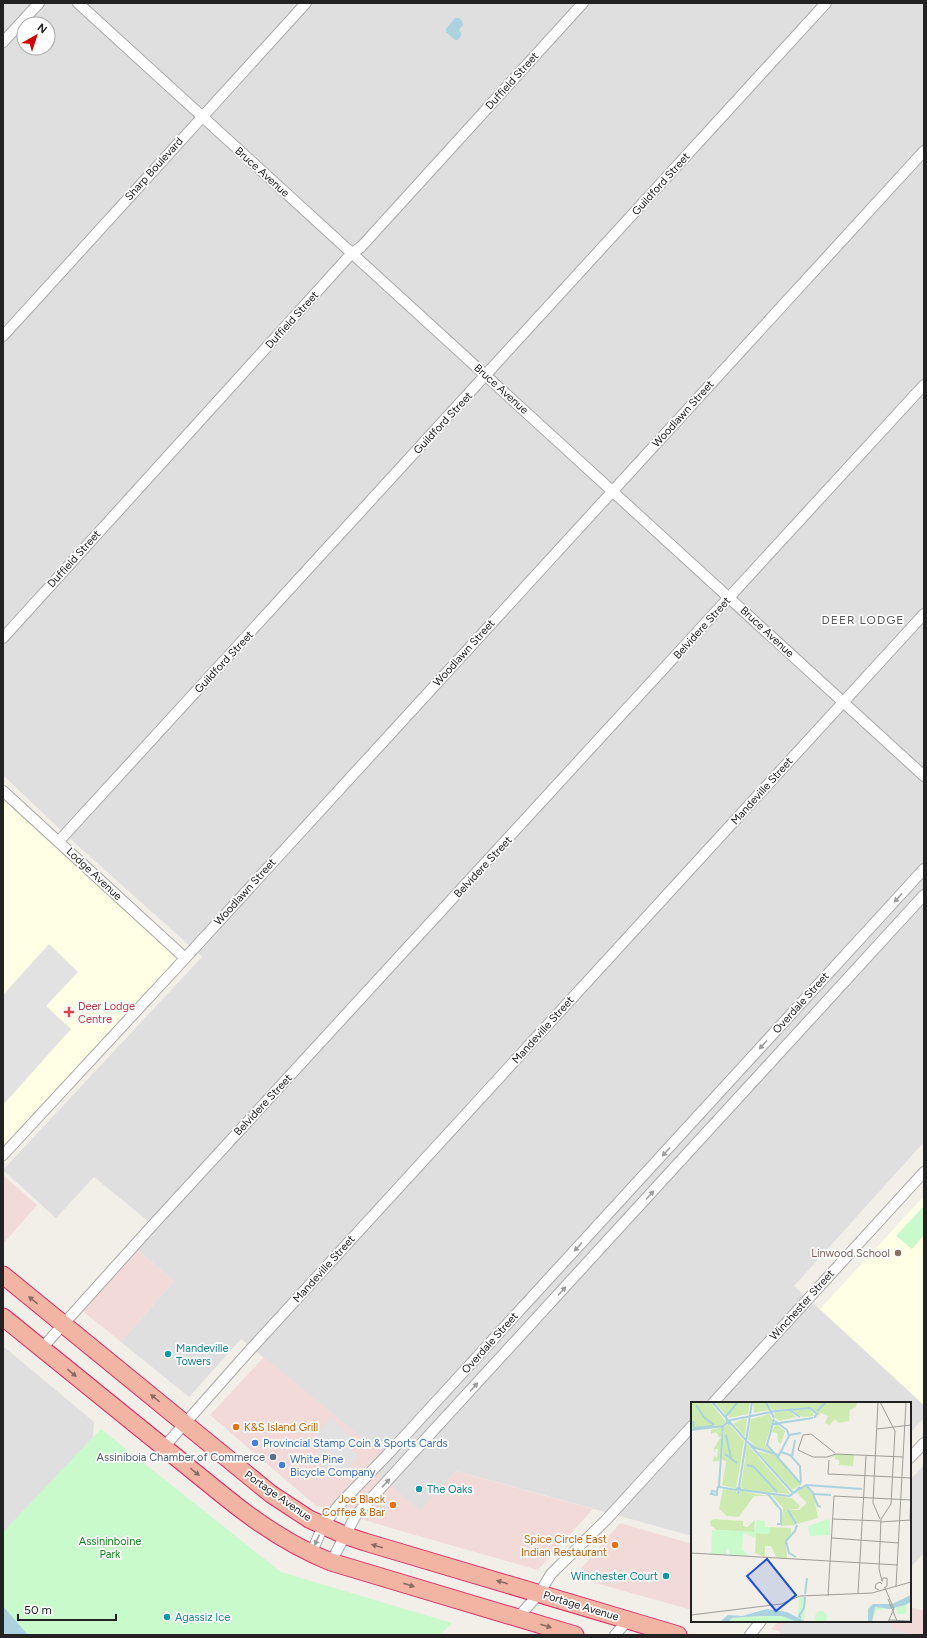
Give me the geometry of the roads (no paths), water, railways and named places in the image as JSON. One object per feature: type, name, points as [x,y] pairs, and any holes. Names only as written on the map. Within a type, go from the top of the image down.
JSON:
[{"type":"highway","name":"Portage Avenue","points":[[3,1275],[271,1494],[309,1519],[344,1535],[678,1635]]},
{"type":"highway","points":[[3,1316],[254,1520],[289,1542],[311,1554],[331,1562],[575,1635]]},
{"type":"street","points":[[3,42],[39,3]]},
{"type":"street","name":"Bruce Avenue","points":[[78,3],[924,776]]},
{"type":"street","name":"Sharp Boulevard","points":[[3,336],[306,3]]},
{"type":"street","name":"Duffield Street","points":[[3,638],[352,253],[360,247],[583,3]]},
{"type":"street","name":"Guildford Street","points":[[59,842],[826,3]]},
{"type":"street","name":"Woodlawn Street","points":[[3,1155],[924,150]]},
{"type":"street","name":"Belvidere Street","points":[[42,1348],[150,1228],[924,385]]},
{"type":"street","name":"Mandeville Street","points":[[164,1447],[924,614]]},
{"type":"street","name":"Lodge Avenue","points":[[3,791],[185,958]]},
{"type":"street","name":"Overdale Street","points":[[311,1554],[324,1526],[339,1505],[390,1453],[924,869]]},
{"type":"street","name":"Overdale Street","points":[[331,1562],[344,1535],[356,1515],[924,895]]},
{"type":"street","points":[[678,1138],[691,1150]]},
{"type":"street","name":"Winchester Street","points":[[714,1402],[924,1172]]},
{"type":"street","points":[[518,1617],[539,1594],[551,1574],[606,1520],[691,1427]]},
{"type":"street","points":[[911,1457],[924,1442]]},
{"type":"street","points":[[615,1635],[628,1620]]},
{"type":"street","points":[[750,1635],[760,1622]]},
{"type":"water","points":[[455,18],[459,18],[463,25],[459,30],[461,36],[458,40],[455,40],[446,32],[446,29]]},
{"type":"water","points":[[3,1606],[28,1635],[3,1635]]},
{"type":"place","name":"Deer Lodge Centre","points":[[69,1012]]},
{"type":"place","name":"Linwood School","points":[[898,1253]]},
{"type":"place","name":"Mandeville Towers","points":[[168,1354]]},
{"type":"place","name":"K&S Island Grill","points":[[236,1427]]},
{"type":"place","name":"Provincial Stamp Coin & Sports Cards","points":[[255,1443]]},
{"type":"place","name":"Assiniboia Chamber of Commerce","points":[[273,1457]]},
{"type":"place","name":"White Pine Bicycle Company","points":[[282,1465]]},
{"type":"place","name":"The Oaks","points":[[419,1489]]},
{"type":"place","name":"Joe Black Coffee & Bar","points":[[393,1505]]},
{"type":"place","name":"Spice Circle East Indian Restaurant","points":[[615,1545]]},
{"type":"place","name":"Winchester Court","points":[[666,1576]]},
{"type":"place","name":"Agassiz Ice","points":[[167,1617]]},
{"type":"district","name":"DEER LODGE","points":[[863,620]]},
{"type":"park label","name":"Assininboine Park","points":[[110,1547]]}]
